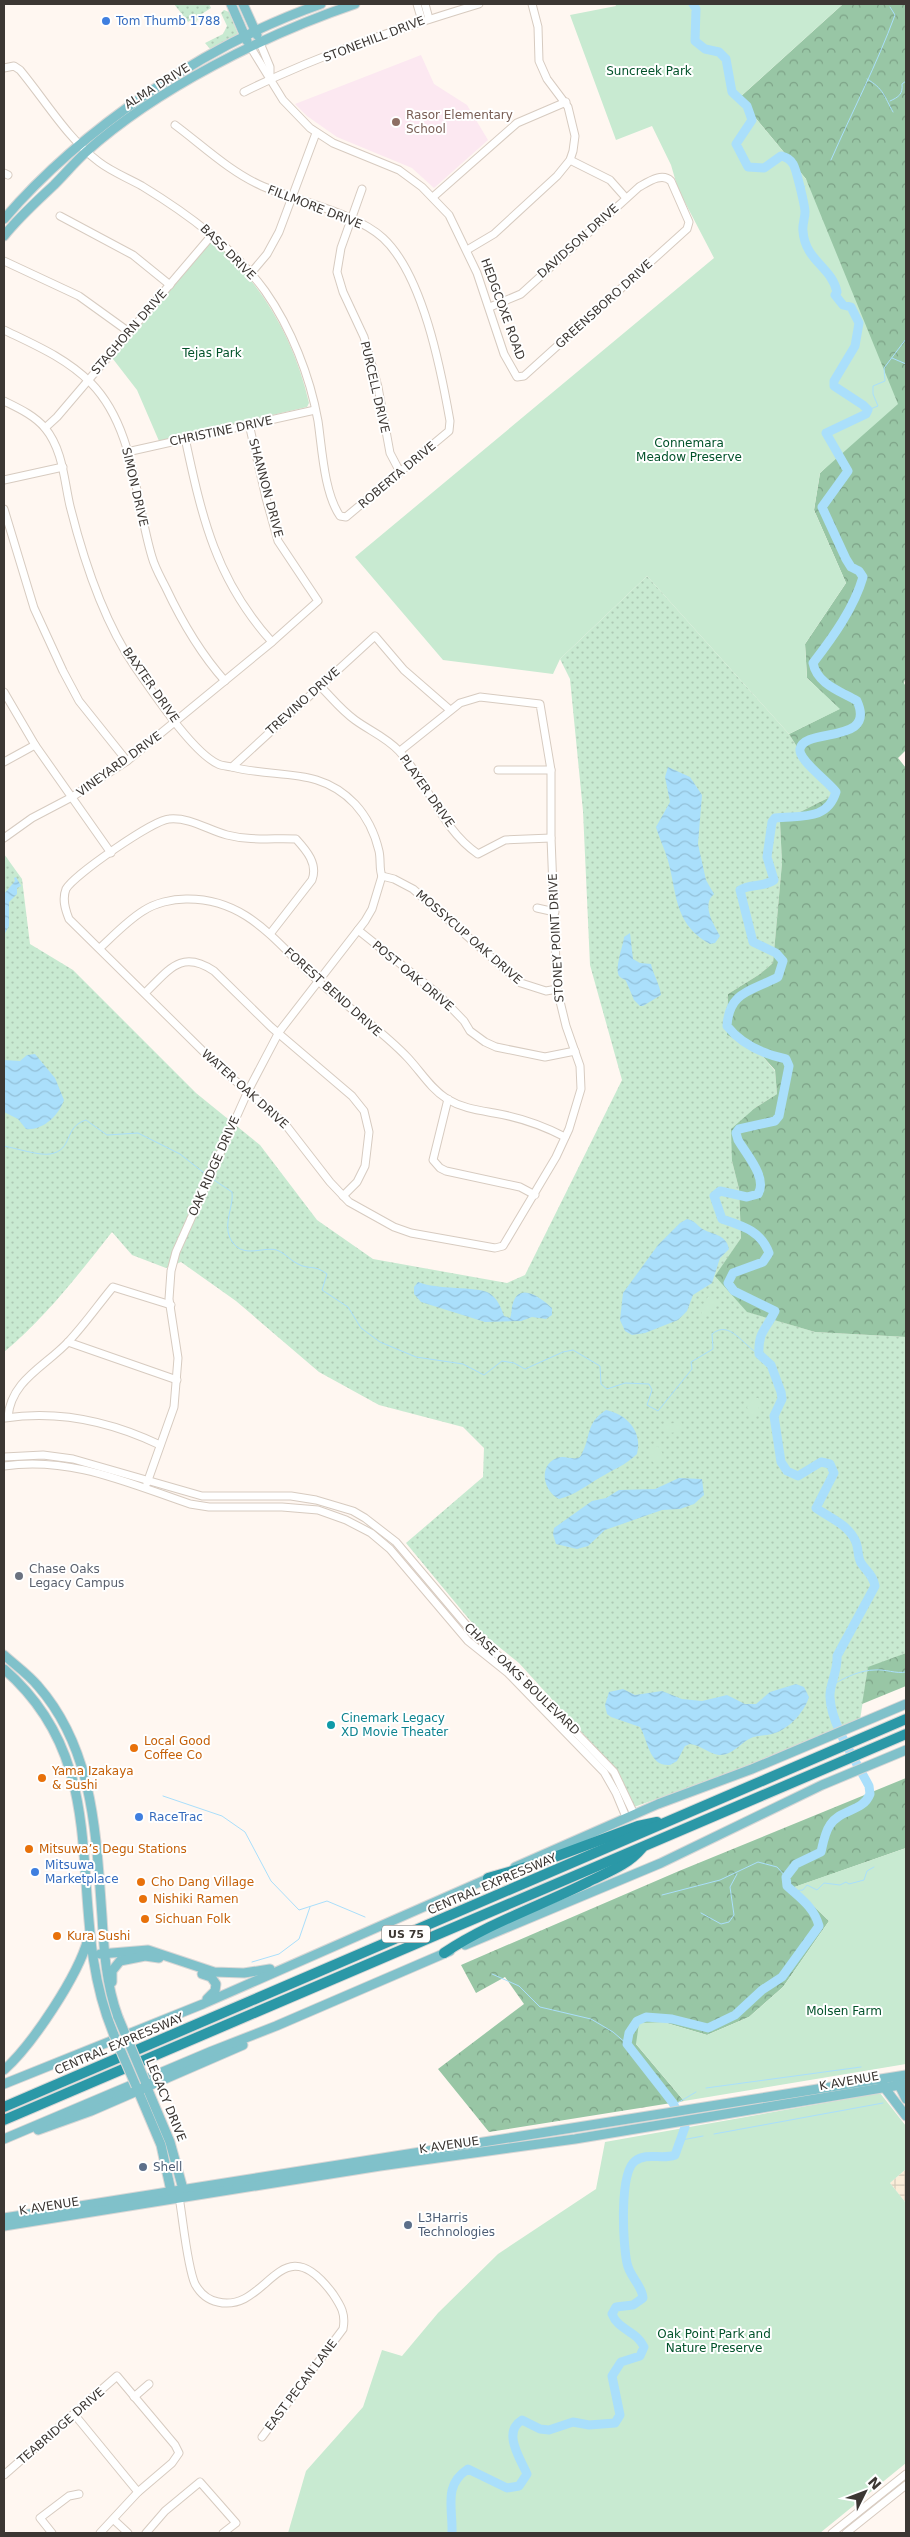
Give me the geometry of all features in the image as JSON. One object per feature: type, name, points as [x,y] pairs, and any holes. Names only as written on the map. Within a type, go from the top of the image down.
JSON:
[{"type":"highway","name":"CENTRAL EXPRESSWAY","points":[[4,2107],[906,1719]]},
{"type":"highway","name":"CENTRAL EXPRESSWAY","points":[[4,2120],[906,1734]]},
{"type":"highway","points":[[488,1878],[533,1865],[638,1826],[675,1819]]},
{"type":"highway","points":[[444,1954],[476,1933],[632,1861],[643,1846]]},
{"type":"main road","name":"HEDGCOXE ROAD","points":[[231,4],[251,48]]},
{"type":"main road","name":"HEDGCOXE ROAD","points":[[243,4],[260,43]]},
{"type":"main road","name":"ALMA DRIVE","points":[[4,219],[18,203],[163,82],[206,56],[321,4]]},
{"type":"main road","name":"ALMA DRIVE","points":[[4,236],[83,148],[212,66],[342,6],[355,4]]},
{"type":"main road","points":[[163,82],[170,91]]},
{"type":"main road","name":"LEGACY DRIVE","points":[[4,1655],[38,1686],[60,1716],[73,1740],[89,1792],[99,1877],[104,1954],[111,1999],[170,2142],[181,2193]]},
{"type":"main road","name":"LEGACY DRIVE","points":[[4,1669],[29,1694],[58,1736],[70,1765],[77,1794],[92,1955],[108,2021],[161,2145],[171,2191]]},
{"type":"main road","points":[[29,1694],[38,1686]]},
{"type":"main road","name":"CENTRAL EXPRESSWAY","points":[[4,2084],[203,2004],[287,1965],[379,1928],[630,1816],[814,1744],[906,1704]]},
{"type":"main road","points":[[4,2140],[212,2050],[297,2017],[661,1863],[832,1781],[906,1750]]},
{"type":"main road","points":[[77,1794],[89,1792]]},
{"type":"main road","points":[[85,1870],[92,1878],[99,1877]]},
{"type":"main road","points":[[4,2070],[25,2048],[43,2023],[82,1958],[90,1932]]},
{"type":"main road","points":[[92,1955],[148,1950],[158,1951],[190,1966],[228,1973],[252,1972],[287,1965]]},
{"type":"main road","points":[[111,1999],[112,1971],[115,1965],[125,1958],[155,1956],[190,1971],[211,1977],[216,1988],[203,2004]]},
{"type":"main road","points":[[4,2140],[62,2122],[146,2084],[247,2043],[297,2017]]},
{"type":"main road","points":[[893,2081],[906,2074]]},
{"type":"main road","points":[[893,2081],[906,2099]]},
{"type":"main road","points":[[893,2081],[906,2116]]},
{"type":"main road","name":"K AVENUE","points":[[4,2226],[43,2216],[357,2166],[430,2150],[520,2135],[716,2105],[893,2081]]},
{"type":"main road","name":"K AVENUE","points":[[357,2166],[433,2160],[522,2147],[717,2115],[893,2081]]},
{"type":"main road","points":[[520,2135],[522,2147]]},
{"type":"main road","points":[[161,2145],[170,2142]]},
{"type":"main road","points":[[430,2150],[433,2160]]},
{"type":"main road","points":[[171,2191],[181,2193]]},
{"type":"main road","name":"K AVENUE","points":[[107,2205],[171,2191]]},
{"type":"main road","name":"K AVENUE","points":[[4,2218],[43,2216]]},
{"type":"street","points":[[417,4],[426,20]]},
{"type":"street","points":[[425,4],[426,20]]},
{"type":"street","name":"STONEHILL DRIVE","points":[[244,92],[270,78],[426,20],[479,4]]},
{"type":"street","points":[[467,250],[494,234],[557,176],[570,160],[575,136],[566,102],[542,68],[538,54],[538,27],[532,4]]},
{"type":"street","name":"HEDGCOXE ROAD","points":[[260,43],[270,67],[270,78]]},
{"type":"street","name":"HEDGCOXE ROAD","points":[[251,48],[264,72],[288,106],[316,133],[333,143],[399,170],[433,198],[449,215],[467,250],[490,307],[504,354],[517,377]]},
{"type":"street","name":"BASS DRIVE","points":[[4,68],[14,66],[20,70],[83,148],[117,173],[140,185],[200,224],[251,273],[266,292],[290,334],[300,359],[315,410],[326,476],[334,505],[338,515],[344,518]]},
{"type":"street","points":[[433,198],[517,124],[566,102]]},
{"type":"street","name":"FILLMORE DRIVE","points":[[175,125],[248,180],[365,225],[393,248],[407,273],[427,320],[436,351],[450,422],[449,431]]},
{"type":"street","points":[[251,273],[274,243],[316,133]]},
{"type":"street","points":[[570,160],[610,180],[626,198]]},
{"type":"street","name":"DAVIDSON DRIVE","points":[[490,307],[521,294],[645,183],[660,177],[666,177],[671,181],[689,226]]},
{"type":"street","name":"PURCELL DRIVE","points":[[362,189],[341,248],[337,272],[343,292],[364,337],[378,388],[390,453],[400,472]]},
{"type":"street","points":[[60,216],[127,252],[170,285]]},
{"type":"street","name":"GREENSBORO DRIVE","points":[[517,377],[524,376],[689,226]]},
{"type":"street","name":"STAGHORN DRIVE","points":[[45,428],[57,418],[212,235]]},
{"type":"street","points":[[4,261],[79,296],[129,332]]},
{"type":"street","name":"SIMON DRIVE","points":[[4,330],[53,353],[88,380],[110,410],[127,452],[152,559],[189,634],[225,681]]},
{"type":"street","name":"BAXTER DRIVE","points":[[4,401],[30,416],[45,428],[63,467],[70,506],[104,608],[134,665],[176,722],[198,748],[218,764],[248,772],[307,776],[326,783],[345,795],[364,814],[370,826],[379,852],[382,876]]},
{"type":"street","name":"CHRISTINE DRIVE","points":[[127,452],[315,410]]},
{"type":"street","name":"SHANNON DRIVE","points":[[249,424],[278,541],[318,601]]},
{"type":"street","name":"ROBERTA DRIVE","points":[[344,518],[449,431]]},
{"type":"street","points":[[185,438],[201,515],[212,544],[240,604],[272,642]]},
{"type":"street","points":[[4,480],[63,467]]},
{"type":"street","points":[[4,509],[5,526],[34,608],[63,671],[79,701],[127,761]]},
{"type":"street","name":"VINEYARD DRIVE","points":[[4,838],[32,818],[72,797],[127,761],[272,642],[318,601]]},
{"type":"street","name":"TREVINO DRIVE","points":[[232,767],[375,636],[404,670],[450,710]]},
{"type":"street","name":"PLAYER DRIVE","points":[[320,686],[340,709],[382,736],[400,751],[428,790],[451,827],[478,854],[505,840],[551,838]]},
{"type":"street","points":[[4,692],[34,745],[112,852],[152,824],[170,819],[185,820],[210,831],[230,836],[266,840],[296,839],[306,851],[314,869],[312,880],[270,934]]},
{"type":"street","name":"STONEY POINT DRIVE","points":[[450,710],[460,703],[480,698],[540,704],[551,770],[551,838],[557,989],[560,1007],[580,1066],[581,1089],[565,1137],[535,1195],[507,1243]]},
{"type":"street","points":[[400,751],[450,710]]},
{"type":"street","points":[[4,762],[34,745]]},
{"type":"street","points":[[498,770],[551,770]]},
{"type":"street","name":"WATER OAK DRIVE","points":[[112,852],[76,876],[64,896],[65,910],[69,919],[216,1064],[285,1124],[343,1196],[379,1220],[411,1233],[495,1248],[507,1243]]},
{"type":"street","name":"OAK RIDGE DRIVE","points":[[146,1489],[174,1407],[177,1380],[177,1340],[169,1299],[172,1265],[176,1252],[248,1091],[279,1032],[372,909],[382,876]]},
{"type":"street","name":"MOSSYCUP OAK DRIVE","points":[[382,876],[394,879],[413,889],[521,984],[546,991],[557,989]]},
{"type":"street","name":"FOREST BEND DRIVE","points":[[100,948],[144,910],[169,901],[182,899],[208,900],[230,906],[254,920],[270,934],[318,980],[396,1046],[435,1090],[448,1099],[468,1109],[494,1113],[526,1122],[565,1137]]},
{"type":"street","points":[[538,908],[555,912]]},
{"type":"street","name":"POST OAK DRIVE","points":[[358,930],[438,994],[478,1038],[496,1047],[545,1057],[575,1051]]},
{"type":"street","points":[[145,993],[179,963],[196,961],[214,971],[271,1027],[352,1096],[368,1121],[369,1141],[365,1166],[357,1182],[343,1196]]},
{"type":"street","points":[[448,1099],[433,1160],[436,1164],[446,1171],[520,1187],[535,1195]]},
{"type":"street","points":[[160,1445],[146,1438],[75,1417],[32,1414],[6,1418],[11,1400],[22,1383],[68,1342],[113,1287],[171,1305]]},
{"type":"street","points":[[68,1342],[177,1380]]},
{"type":"street","name":"CHASE OAKS BOULEVARD","points":[[4,1457],[94,1464],[202,1496],[291,1496],[316,1500],[343,1508],[377,1526],[404,1550],[473,1633],[604,1772],[630,1816]]},
{"type":"street","name":"CHASE OAKS BOULEVARD","points":[[4,1466],[42,1459],[75,1467],[190,1504],[209,1507],[303,1508],[339,1517],[371,1533],[390,1549],[468,1641],[510,1671],[583,1739],[614,1772],[630,1816]]},
{"type":"street","points":[[339,1517],[343,1508]]},
{"type":"street","points":[[371,1533],[377,1526]]},
{"type":"street","points":[[438,1605],[444,1599]]},
{"type":"street","points":[[577,1745],[583,1739]]},
{"type":"street","name":"EAST PECAN LANE","points":[[181,2193],[194,2281],[206,2297],[221,2303],[236,2302],[253,2293],[287,2268],[302,2267],[317,2275],[344,2311],[343,2329],[262,2437]]},
{"type":"street","name":"TEABRIDGE DRIVE","points":[[4,2475],[117,2376],[134,2397]]},
{"type":"street","points":[[100,2533],[138,2492],[172,2463],[179,2453],[175,2445],[134,2397],[149,2384]]},
{"type":"street","points":[[74,2414],[138,2492]]},
{"type":"street","points":[[832,2533],[906,2474]]},
{"type":"street","points":[[146,2533],[165,2511],[200,2482],[236,2523],[223,2533]]},
{"type":"street","points":[[895,2482],[904,2486]]},
{"type":"street","points":[[904,2486],[906,2495]]},
{"type":"street","points":[[846,2533],[904,2486]]},
{"type":"street","points":[[52,2533],[40,2518],[69,2496],[79,2494]]},
{"type":"street","points":[[114,2520],[128,2533]]},
{"type":"shaded area","name":"Rasor Elementary School","points":[[421,55],[434,84],[467,105],[488,140],[434,188],[412,168],[337,137],[307,116],[295,104]]},
{"type":"shaded area","points":[[906,2169],[906,2203],[890,2183]]},
{"type":"green space","points":[[174,4],[209,4],[211,8],[200,15],[194,27],[195,23],[191,20],[188,22]]},
{"type":"green space","name":"Connemara Meadow Preserve","points":[[615,4],[843,4],[739,98],[806,179],[898,404],[820,473],[814,510],[846,583],[805,644],[807,678],[840,709],[789,734],[647,576],[560,659],[553,674],[443,660],[355,557],[714,258],[678,189],[671,165],[652,126],[616,140],[570,15],[616,6]]},
{"type":"green space","points":[[843,4],[906,4],[906,676],[904,683],[906,687],[906,750],[898,758],[906,768],[906,1337],[815,1332],[747,1312],[715,1276],[741,1238],[739,1189],[732,1161],[731,1129],[755,1108],[777,1094],[775,1070],[759,1052],[727,1035],[728,994],[760,974],[773,963],[782,863],[780,822],[840,792],[809,766],[789,734],[839,709],[807,678],[805,644],[846,583],[814,510],[820,473],[847,447],[806,179],[739,98]]},
{"type":"green space","points":[[224,10],[229,12],[238,34],[211,50],[205,43],[223,34],[227,26],[221,13]]},
{"type":"green space","name":"Tejas Park","points":[[210,241],[214,242],[232,258],[248,276],[275,315],[295,358],[309,403],[307,407],[159,441],[137,390],[113,359],[113,355]]},
{"type":"green space","points":[[647,576],[789,734],[809,766],[840,792],[780,822],[782,863],[773,963],[760,974],[728,994],[727,1035],[759,1052],[775,1071],[777,1094],[755,1108],[732,1161],[739,1189],[741,1238],[716,1276],[748,1312],[815,1332],[906,1337],[906,1653],[868,1668],[860,1720],[751,1766],[634,1807],[616,1770],[519,1663],[478,1630],[406,1543],[483,1477],[484,1448],[463,1427],[379,1405],[319,1372],[236,1301],[181,1262],[166,1268],[132,1255],[112,1232],[48,1310],[4,1352],[4,854],[22,879],[30,944],[73,970],[196,1093],[260,1145],[317,1220],[373,1259],[507,1283],[525,1275],[622,1080],[590,965],[583,811],[570,679],[560,659]]},
{"type":"green space","points":[[708,1297],[713,1297],[716,1304],[707,1314],[702,1314],[700,1309]]},
{"type":"green space","points":[[753,1398],[758,1398],[760,1401],[758,1412],[750,1416],[747,1407]]},
{"type":"green space","points":[[681,1422],[684,1427],[678,1432],[669,1433],[664,1428],[668,1424]]},
{"type":"green space","points":[[658,1446],[665,1458],[663,1461],[654,1463],[651,1460],[651,1450]]},
{"type":"green space","points":[[906,1653],[906,1686],[862,1704],[868,1667]]},
{"type":"green space","points":[[906,1778],[906,1848],[795,1887],[829,1921],[783,1987],[749,2017],[707,2035],[663,2022],[636,2044],[684,2101],[489,2132],[438,2069],[524,2004],[505,1977],[476,1993],[461,1965],[679,1871]]},
{"type":"green space","name":"Molsen Farm","points":[[906,1848],[906,2064],[684,2101],[636,2044],[639,2023],[663,2022],[707,2035],[749,2017],[783,1987],[829,1921],[794,1887]]},
{"type":"green space","name":"Oak Point Park and Nature Preserve","points":[[880,2093],[906,2126],[906,2169],[890,2183],[906,2203],[906,2463],[820,2533],[288,2533],[306,2471],[363,2407],[382,2350],[402,2356],[438,2313],[498,2254],[596,2189],[605,2142]]},
{"type":"water","points":[[668,767],[690,777],[702,795],[698,844],[706,880],[714,894],[710,899],[709,909],[712,921],[720,936],[715,943],[710,944],[697,935],[681,914],[669,863],[656,827],[670,802],[665,777]]},
{"type":"water","points":[[16,877],[21,886],[17,888],[17,894],[9,902],[9,926],[4,935],[4,894]]},
{"type":"water","points":[[630,933],[633,959],[640,963],[651,964],[661,995],[643,1006],[640,1006],[634,1000],[626,981],[618,974],[618,963],[624,937]]},
{"type":"water","points":[[35,1054],[55,1078],[64,1100],[62,1106],[50,1121],[32,1129],[26,1129],[18,1119],[4,1112],[4,1060],[20,1061],[27,1055]]},
{"type":"water","points":[[687,1219],[721,1237],[725,1240],[729,1249],[720,1258],[712,1283],[693,1295],[687,1311],[678,1320],[645,1333],[632,1335],[625,1331],[620,1320],[623,1293],[658,1245],[680,1223]]},
{"type":"water","points":[[418,1282],[435,1286],[475,1289],[489,1293],[502,1309],[504,1316],[510,1318],[512,1305],[516,1297],[521,1293],[531,1294],[543,1300],[552,1308],[552,1315],[546,1319],[532,1317],[521,1321],[485,1322],[421,1302],[414,1294],[414,1287]]},
{"type":"water","points":[[606,1410],[621,1415],[632,1425],[638,1438],[637,1454],[581,1490],[559,1499],[549,1490],[546,1484],[545,1472],[547,1466],[557,1458],[580,1457],[591,1426],[599,1415]]},
{"type":"water","points":[[679,1478],[702,1479],[704,1495],[694,1504],[680,1509],[662,1510],[605,1530],[588,1546],[577,1549],[556,1544],[553,1534],[554,1528],[592,1501],[606,1498],[619,1490],[655,1489]]},
{"type":"water","points":[[796,1684],[804,1687],[809,1697],[799,1715],[784,1729],[772,1734],[752,1738],[723,1755],[715,1754],[690,1744],[685,1746],[677,1761],[670,1765],[658,1762],[653,1757],[640,1727],[611,1717],[607,1714],[605,1705],[609,1692],[623,1689],[635,1695],[662,1691],[682,1699],[702,1701],[727,1695],[745,1704],[756,1704],[770,1692]]},
{"type":"waterway","points":[[452,2533],[452,2490],[460,2475],[468,2469],[507,2488],[519,2486],[527,2474],[514,2446],[513,2438],[513,2431],[522,2420],[540,2429],[549,2430],[573,2422],[589,2425],[615,2423],[620,2415],[612,2376],[621,2362],[640,2356],[644,2347],[637,2337],[619,2324],[612,2314],[616,2307],[633,2305],[643,2298],[628,2268],[624,2226],[626,2179],[630,2168],[640,2158],[675,2155],[685,2127],[673,2103],[627,2044],[629,2033],[637,2021],[646,2017],[672,2019],[708,2028],[735,2015],[762,1990],[782,1977],[819,1926],[814,1913],[787,1886],[786,1877],[796,1864],[821,1852],[824,1838],[834,1820],[857,1808],[867,1800],[870,1794],[869,1786],[839,1731],[831,1708],[830,1692],[837,1656],[875,1586],[874,1582],[861,1563],[852,1534],[843,1525],[816,1508],[834,1473],[830,1464],[821,1462],[798,1476],[787,1471],[781,1462],[774,1416],[782,1399],[781,1392],[771,1365],[759,1354],[761,1335],[775,1311],[734,1291],[728,1283],[733,1273],[763,1262],[769,1253],[756,1234],[744,1227],[722,1219],[714,1196],[720,1191],[747,1197],[758,1194],[760,1188],[758,1174],[738,1140],[736,1133],[739,1129],[775,1121],[779,1116],[789,1066],[786,1059],[754,1048],[739,1038],[727,1026],[729,1014],[737,999],[751,989],[778,977],[783,961],[776,953],[753,942],[740,890],[766,884],[774,880],[767,857],[772,822],[775,818],[812,815],[820,812],[832,801],[836,792],[804,759],[800,749],[804,742],[813,738],[849,730],[857,724],[860,715],[857,701],[824,682],[815,670],[813,663],[848,611],[863,577],[859,571],[851,567],[846,559],[822,507],[848,471],[826,433],[866,414],[868,410],[834,386],[834,381],[855,346],[859,323],[851,307],[843,305],[835,295],[837,292],[830,276],[808,250],[803,229],[805,208],[792,162],[781,156],[764,168],[748,167],[736,144],[752,120],[747,106],[732,92],[726,59],[719,52],[705,49],[695,41],[696,9],[693,4]]},
{"type":"waterway","points":[[831,160],[895,15],[890,7]]},
{"type":"waterway","points":[[867,79],[880,90],[893,112]]},
{"type":"waterway","points":[[890,101],[900,95],[902,84],[906,81]]},
{"type":"waterway","points":[[801,191],[805,186]]},
{"type":"waterway","points":[[868,410],[878,406],[873,394],[873,386],[885,381],[884,368],[906,339]]},
{"type":"waterway","points":[[892,358],[906,364]]},
{"type":"waterway","points":[[4,1146],[40,1154],[57,1152],[63,1148],[74,1128],[86,1120],[107,1135],[138,1133],[180,1154],[208,1176]]},
{"type":"waterway","points":[[211,1178],[232,1192],[228,1232],[235,1245],[247,1251],[273,1249],[298,1264],[315,1268],[327,1274],[322,1290],[348,1307],[361,1328],[380,1342],[416,1357],[463,1364],[484,1375],[502,1361],[514,1363],[525,1369],[563,1352],[573,1350],[600,1366],[601,1384],[607,1389],[625,1383],[649,1384],[652,1390],[647,1405],[658,1411],[692,1369],[691,1362],[713,1349],[712,1334],[719,1330],[731,1332],[759,1354]]},
{"type":"waterway","points":[[834,1684],[864,1671],[906,1672]]},
{"type":"waterway","points":[[163,1796],[222,1816],[245,1832],[271,1881],[299,1910],[327,1901],[365,1917]]},
{"type":"waterway","points":[[662,1895],[720,1880],[758,1862],[777,1867],[786,1877]]},
{"type":"waterway","points":[[792,1891],[803,1890],[807,1885],[817,1890],[824,1883],[840,1885],[846,1882],[849,1884],[864,1880],[867,1871],[874,1867]]},
{"type":"waterway","points":[[701,1913],[721,1924],[729,1922],[734,1915],[730,1887],[737,1874]]},
{"type":"waterway","points":[[252,1962],[279,1954],[299,1939],[310,1907]]},
{"type":"waterway","points":[[492,1974],[519,1986],[540,2007],[591,2019],[613,2032],[627,2044]]},
{"type":"waterway","points":[[706,2088],[861,2067]]},
{"type":"waterway","points":[[674,2105],[696,2092]]},
{"type":"waterway","points":[[714,2134],[883,2103]]},
{"type":"waterway","points":[[682,2140],[703,2136]]},
{"type":"place","name":"Tom Thumb 1788","points":[[106,21]]},
{"type":"place","name":"Rasor Elementary School","points":[[396,122]]},
{"type":"place","name":"Chase Oaks Legacy Campus","points":[[19,1576]]},
{"type":"place","name":"Cinemark Legacy XD Movie Theater","points":[[331,1725]]},
{"type":"place","name":"Local Good Coffee Co","points":[[134,1748]]},
{"type":"place","name":"Yama Izakaya & Sushi","points":[[42,1778]]},
{"type":"place","name":"RaceTrac","points":[[139,1817]]},
{"type":"place","name":"Mitsuwa’s Degu Stations","points":[[29,1849]]},
{"type":"place","name":"Mitsuwa Marketplace","points":[[35,1872]]},
{"type":"place","name":"Cho Dang Village","points":[[141,1882]]},
{"type":"place","name":"Nishiki Ramen","points":[[143,1899]]},
{"type":"place","name":"Sichuan Folk","points":[[145,1919]]},
{"type":"place","name":"Kura Sushi","points":[[57,1936]]},
{"type":"place","name":"Shell","points":[[143,2167]]},
{"type":"place","name":"L3Harris Technologies","points":[[408,2225]]},
{"type":"park label","name":"Suncreek Park","points":[[649,71]]}]
